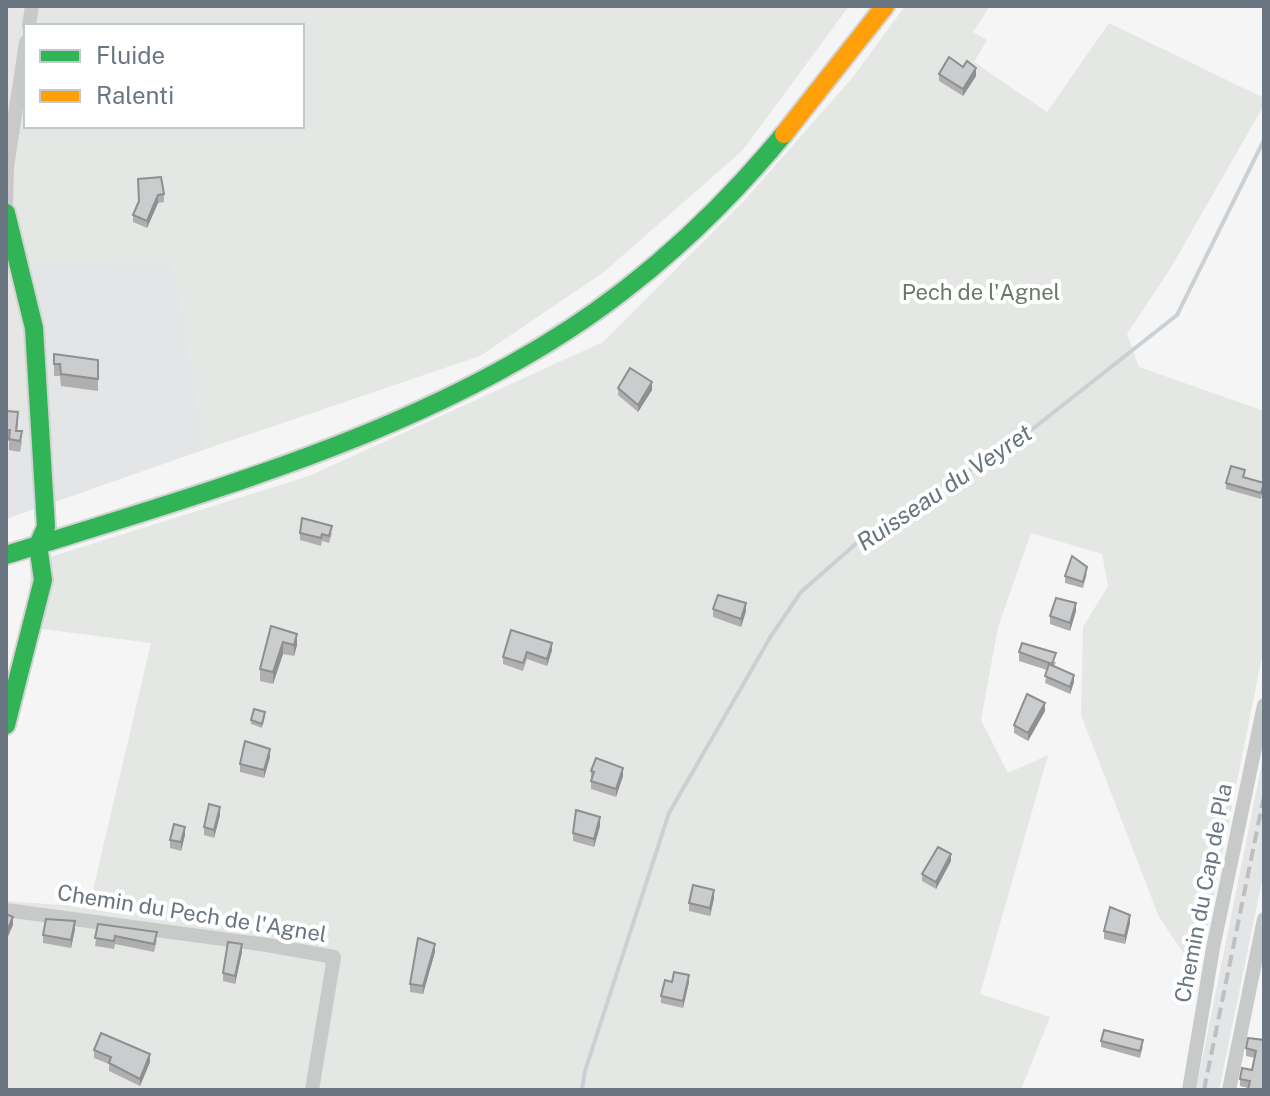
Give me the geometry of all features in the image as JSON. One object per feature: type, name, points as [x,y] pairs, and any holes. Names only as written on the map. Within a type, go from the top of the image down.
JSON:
[{"type":"main road","points":[[6,540],[289,446],[404,401],[504,355],[575,314],[646,262],[722,191],[758,152],[872,6]]},
{"type":"main road","points":[[6,555],[279,463],[392,421],[471,384],[572,328],[653,269],[728,199],[885,6]]},
{"type":"main road","points":[[6,213],[34,328],[46,527],[38,545],[43,580],[6,725]]},
{"type":"street","points":[[6,203],[7,167],[24,55]]},
{"type":"street","name":"Chemin du Cap de Pla","points":[[1189,1090],[1213,948],[1264,705]]},
{"type":"street","name":"Chemin du Pech de l'Agnel","points":[[6,910],[334,957],[312,1090]]},
{"type":"street","points":[[1229,1090],[1264,919]]},
{"type":"shaded area","points":[[174,261],[206,449],[6,519],[6,406],[37,407],[18,264]]},
{"type":"shaded area","points":[[1264,753],[1264,871],[1219,1090],[1196,1090]]},
{"type":"green space","points":[[6,6],[849,6],[743,150],[604,272],[480,356],[206,449],[174,261],[18,264],[37,407],[6,406]]},
{"type":"green space","name":"Pech de l'Agnel","points":[[905,6],[990,6],[973,32],[987,40],[974,62],[1047,112],[1109,23],[1264,98],[1264,105],[1170,269],[1127,334],[1139,367],[1264,411],[1264,647],[1198,975],[1159,917],[1081,715],[1083,627],[1108,586],[1102,554],[1031,533],[998,627],[981,720],[1008,773],[1048,755],[980,994],[1050,1017],[1021,1090],[6,1090],[6,901],[89,907],[151,643],[27,627],[31,563],[309,476],[603,342],[743,202],[853,77]]},
{"type":"building","points":[[949,57],[963,67],[967,61],[976,68],[963,89],[939,74]]},
{"type":"building","points":[[161,177],[164,194],[158,195],[147,221],[133,215],[139,201],[138,179]]},
{"type":"building","points":[[54,354],[98,360],[98,379],[61,374],[60,364],[54,364]]},
{"type":"building","points":[[630,368],[652,382],[638,405],[618,388]]},
{"type":"building","points":[[6,411],[18,412],[16,431],[22,431],[20,441],[9,439]]},
{"type":"building","points":[[1231,466],[1245,470],[1243,477],[1264,483],[1261,493],[1226,483]]},
{"type":"building","points":[[302,518],[332,526],[329,536],[322,534],[321,538],[300,533]]},
{"type":"building","points":[[1072,556],[1087,567],[1083,582],[1065,576]]},
{"type":"building","points":[[718,595],[746,603],[741,619],[713,609]]},
{"type":"building","points":[[1056,598],[1076,603],[1070,623],[1050,616]]},
{"type":"building","points":[[271,626],[297,634],[294,645],[283,642],[273,672],[260,669]]},
{"type":"building","points":[[511,630],[552,643],[547,659],[527,652],[523,663],[503,657]]},
{"type":"building","points":[[1022,643],[1056,653],[1052,664],[1019,652]]},
{"type":"building","points":[[1049,664],[1074,675],[1070,687],[1045,676]]},
{"type":"building","points":[[1027,694],[1045,703],[1028,733],[1014,725]]},
{"type":"building","points":[[254,709],[265,712],[262,724],[251,720]]},
{"type":"building","points":[[245,741],[270,749],[264,770],[240,764]]},
{"type":"building","points":[[596,758],[623,768],[616,789],[591,781]]},
{"type":"building","points":[[209,804],[220,807],[214,830],[204,827]]},
{"type":"building","points":[[576,810],[600,817],[594,839],[573,833]]},
{"type":"building","points":[[174,824],[185,827],[181,842],[170,840]]},
{"type":"building","points":[[938,847],[951,854],[936,882],[922,874]]},
{"type":"building","points":[[693,885],[714,890],[710,908],[689,903]]},
{"type":"building","points":[[1110,907],[1130,915],[1125,936],[1104,931]]},
{"type":"building","points":[[6,914],[13,917],[6,933]]},
{"type":"building","points":[[46,919],[75,921],[71,940],[43,935]]},
{"type":"building","points":[[98,924],[157,932],[154,944],[115,936],[114,941],[95,938]]},
{"type":"building","points":[[418,938],[435,944],[423,986],[410,984]]},
{"type":"building","points":[[228,942],[242,944],[235,976],[223,973]]},
{"type":"building","points":[[674,972],[689,975],[683,1001],[661,996],[665,980],[672,982]]},
{"type":"building","points":[[1104,1030],[1143,1040],[1140,1051],[1101,1041]]},
{"type":"building","points":[[101,1033],[150,1054],[140,1079],[109,1063],[111,1057],[94,1050]]},
{"type":"building","points":[[1248,1038],[1264,1040],[1264,1090],[1248,1090],[1250,1081],[1240,1079],[1242,1068],[1252,1070],[1256,1051],[1246,1048]]},
{"type":"waterway","name":"Ruisseau du Veyret","points":[[582,1090],[585,1071],[669,813],[771,636],[801,592],[875,527],[1016,442],[1177,315],[1264,140]]},
{"type":"railway","points":[[1204,1090],[1264,796]]},
{"type":"traffic: fast","points":[[6,555],[327,449],[406,417],[482,380],[555,338],[623,291],[708,217],[784,134]]},
{"type":"traffic: fast","points":[[6,213],[34,328],[46,527],[38,545],[43,580],[6,725]]},
{"type":"traffic: slow","points":[[784,134],[885,6]]}]
